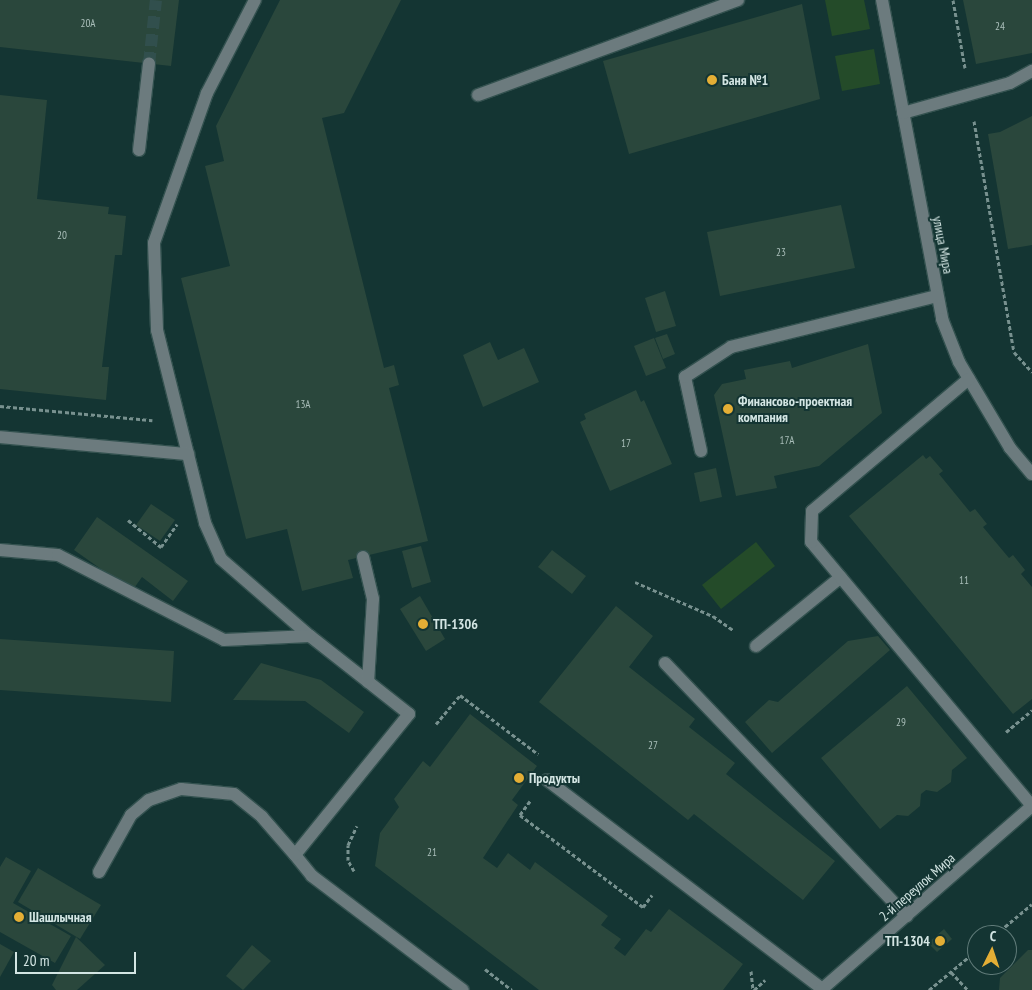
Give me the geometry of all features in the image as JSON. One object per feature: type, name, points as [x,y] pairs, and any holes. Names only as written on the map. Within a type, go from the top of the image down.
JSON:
[{"type":"street","points":[[255,0],[207,93],[154,243],[157,330],[205,523],[221,559],[310,636],[409,714],[295,856]]},
{"type":"street","points":[[478,95],[738,0]]},
{"type":"street","name":"улица Мира","points":[[882,0],[942,318],[969,379],[1010,448],[1032,474]]},
{"type":"street","points":[[139,150],[149,64]]},
{"type":"street","points":[[903,113],[1010,83],[1032,71]]},
{"type":"street","points":[[701,451],[685,377],[730,347],[937,296]]},
{"type":"street","points":[[969,379],[812,511],[811,542],[1032,806]]},
{"type":"street","points":[[0,437],[188,454]]},
{"type":"street","points":[[0,550],[58,555],[224,640],[310,636]]},
{"type":"street","points":[[362,557],[373,598],[368,682]]},
{"type":"street","points":[[756,646],[841,576]]},
{"type":"street","points":[[665,663],[907,916]]},
{"type":"street","points":[[546,780],[822,990]]},
{"type":"street","points":[[99,872],[132,815],[150,800],[182,789],[234,794],[262,817],[312,876],[463,990]]},
{"type":"street","name":"2-й переулок Мира","points":[[822,990],[1032,806]]},
{"type":"path","points":[[953,0],[1014,352],[1032,372]]},
{"type":"path","points":[[0,406],[180,423]]},
{"type":"path","points":[[128,520],[161,547],[178,521]]},
{"type":"path","points":[[636,582],[713,616],[756,646]]},
{"type":"path","points":[[436,725],[460,694],[513,736]]},
{"type":"path","points":[[1008,730],[1032,710]]},
{"type":"path","points":[[546,780],[520,815],[643,908],[658,888]]},
{"type":"path","points":[[355,873],[348,860],[348,845],[363,818]]},
{"type":"path","points":[[1007,925],[1032,904]]},
{"type":"path","points":[[929,990],[967,958]]},
{"type":"path","points":[[750,965],[753,990]]},
{"type":"path","points":[[481,967],[512,990]]},
{"type":"path","points":[[951,972],[968,990]]},
{"type":"green space","points":[[825,0],[864,0],[870,29],[832,36]]},
{"type":"green space","points":[[874,49],[880,84],[842,91],[835,56]]},
{"type":"green space","points":[[756,542],[775,566],[721,609],[702,585]]},
{"type":"building","points":[[0,0],[179,0],[171,66],[0,47]]},
{"type":"building","points":[[280,0],[401,0],[344,113],[322,118],[384,368],[394,365],[399,385],[389,388],[428,541],[348,560],[353,578],[302,591],[287,529],[246,539],[181,278],[230,266],[205,166],[224,161],[216,126]]},
{"type":"building","points":[[963,0],[1032,0],[1032,53],[976,64]]},
{"type":"building","name":"Баня №1","points":[[802,4],[820,99],[629,154],[603,61]]},
{"type":"building","points":[[0,95],[47,100],[37,199],[109,207],[108,214],[126,216],[122,255],[115,255],[102,367],[109,367],[106,400],[0,389]]},
{"type":"building","points":[[1032,116],[1032,245],[1008,249],[988,134],[1000,132]]},
{"type":"building","points":[[841,205],[855,268],[720,296],[707,232]]},
{"type":"building","points":[[665,291],[676,326],[656,332],[645,298]]},
{"type":"building","points":[[667,334],[675,354],[663,359],[655,338]]},
{"type":"building","points":[[654,338],[666,368],[646,376],[634,346]]},
{"type":"building","points":[[490,342],[498,360],[524,348],[539,382],[483,407],[463,355]]},
{"type":"building","points":[[868,344],[882,413],[819,466],[774,476],[777,488],[736,496],[714,395],[722,384],[746,379],[744,370],[790,361],[792,368]]},
{"type":"building","points":[[636,390],[641,402],[644,400],[672,464],[610,491],[580,422],[586,419],[584,414]]},
{"type":"building","points":[[923,455],[926,459],[930,456],[943,471],[939,474],[970,512],[975,509],[987,524],[983,527],[1009,558],[1013,555],[1025,570],[1021,574],[1032,587],[1032,699],[1013,714],[849,516]]},
{"type":"building","points":[[716,468],[722,497],[700,502],[694,473]]},
{"type":"building","points":[[151,504],[175,520],[160,541],[136,525]]},
{"type":"building","points":[[97,517],[188,581],[173,601],[142,577],[132,591],[74,550]]},
{"type":"building","points":[[421,546],[431,582],[412,588],[402,551]]},
{"type":"building","points":[[552,550],[586,576],[572,594],[538,567]]},
{"type":"building","name":"ТП-1306","points":[[420,596],[445,639],[426,651],[400,609]]},
{"type":"building","points":[[616,606],[653,636],[629,667],[695,719],[689,727],[735,763],[726,774],[835,861],[803,900],[694,814],[688,820],[539,702]]},
{"type":"building","points":[[878,636],[890,650],[772,753],[745,722],[769,700],[778,702],[848,641]]},
{"type":"building","points":[[0,639],[174,651],[171,702],[0,690]]},
{"type":"building","points":[[261,663],[321,680],[364,712],[349,733],[305,701],[233,700]]},
{"type":"building","points":[[907,686],[967,758],[952,770],[951,782],[937,792],[926,790],[921,794],[920,806],[908,816],[897,815],[880,829],[821,758]]},
{"type":"building","points":[[470,714],[537,766],[512,800],[518,805],[483,858],[497,868],[508,853],[530,870],[535,862],[608,916],[601,925],[621,939],[614,948],[625,956],[646,929],[651,932],[669,909],[743,964],[723,990],[539,990],[375,866],[380,833],[399,807],[394,799],[423,761],[430,767]]},
{"type":"building","name":"Шашлычная","points":[[6,857],[31,871],[13,903],[71,936],[55,963],[0,932],[0,867]]},
{"type":"building","points":[[38,868],[101,905],[80,939],[18,902]]},
{"type":"building","name":"ТП-1304","points":[[944,929],[952,939],[937,952],[928,943]]},
{"type":"building","points":[[76,937],[105,965],[77,990],[56,990],[52,985]]},
{"type":"building","name":"Шашлычная","points":[[0,944],[14,952],[0,977]]},
{"type":"building","points":[[252,945],[271,961],[243,990],[226,976]]},
{"type":"building","points":[[1028,950],[1032,950],[1032,990],[999,990],[1000,978],[1003,975],[1017,975],[1017,961]]},
{"type":"tunnel","points":[[149,64],[156,0]]},
{"type":"place","name":"Баня №1","points":[[712,80]]},
{"type":"place","name":"Финансово-проектная компания","points":[[728,409]]},
{"type":"place","name":"ТП-1306","points":[[423,624]]},
{"type":"place","name":"Продукты","points":[[519,778]]},
{"type":"place","name":"Шашлычная","points":[[19,917]]},
{"type":"place","name":"ТП-1304","points":[[940,941]]}]
